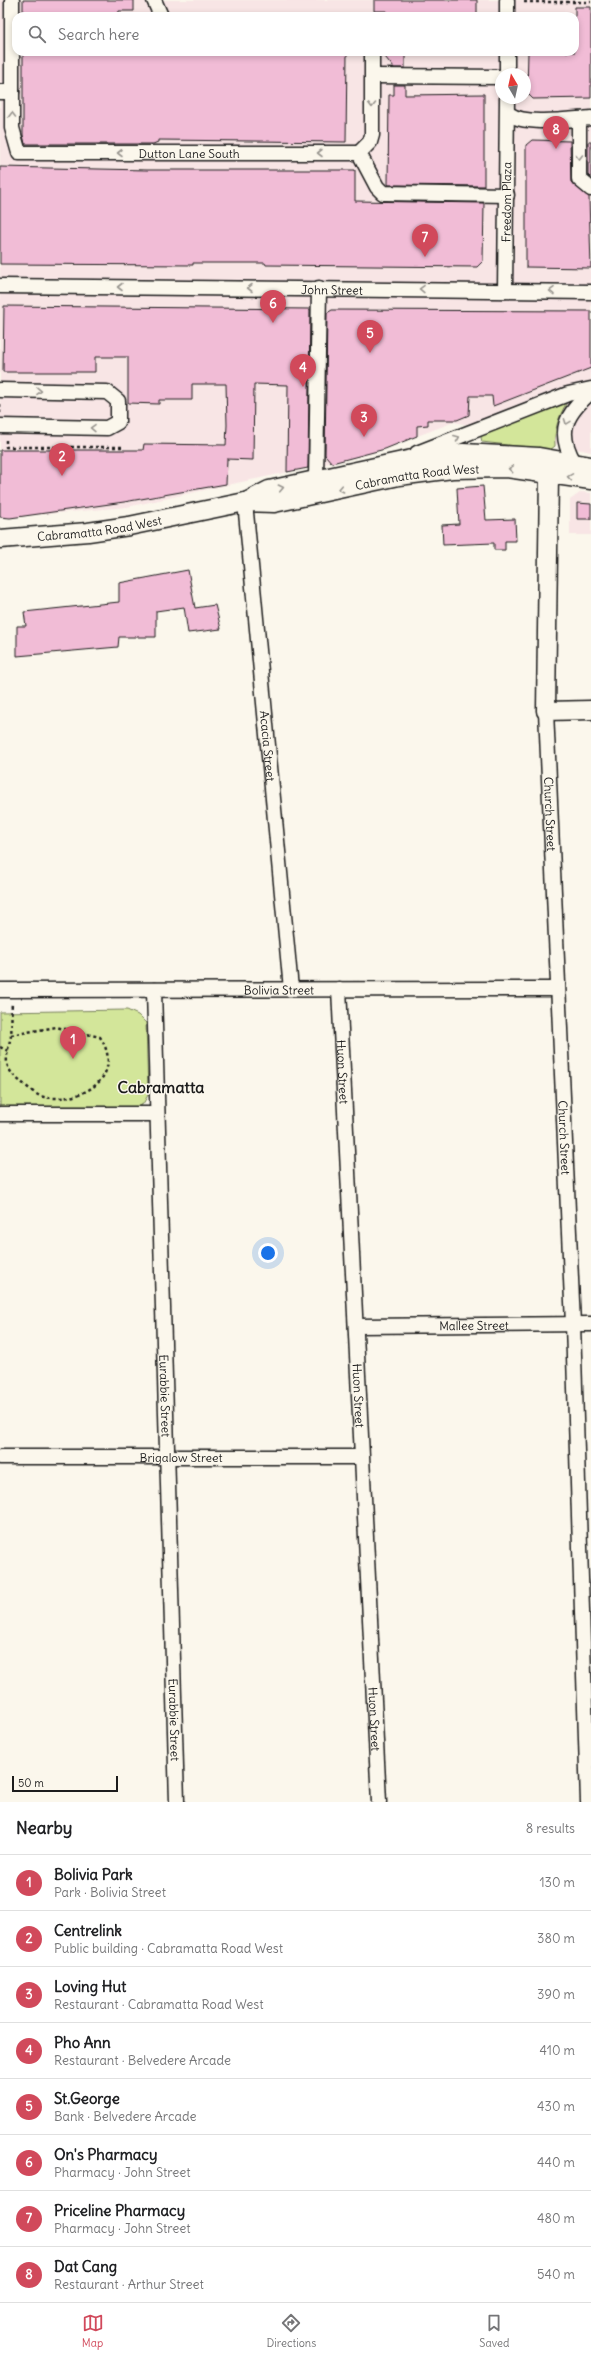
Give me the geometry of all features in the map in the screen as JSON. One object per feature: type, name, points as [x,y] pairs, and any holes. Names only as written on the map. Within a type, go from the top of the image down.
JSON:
[{"type":"main road","name":"Cabramatta Road West","points":[[245,502],[265,491],[426,456],[463,452],[502,453],[583,464]]},
{"type":"main road","name":"Cabramatta Road West","points":[[0,539],[95,531],[245,502],[268,504],[399,476],[452,468],[507,468],[591,480]]},
{"type":"main road","name":"Church Street","points":[[546,711],[549,474]]},
{"type":"main road","points":[[546,711],[591,710]]},
{"type":"street","points":[[6,92],[12,0]]},
{"type":"street","points":[[507,0],[507,12]]},
{"type":"street","points":[[372,56],[372,135],[370,142],[359,153],[377,187],[383,193],[507,195]]},
{"type":"street","points":[[507,56],[507,68]]},
{"type":"street","points":[[373,76],[495,77]]},
{"type":"street","name":"Dutton Lane South","points":[[6,92],[12,128],[19,153],[359,153]]},
{"type":"street","name":"Freedom Plaza","points":[[505,291],[509,114],[508,104]]},
{"type":"street","points":[[509,114],[513,117],[533,120],[585,119],[579,179],[591,189]]},
{"type":"street","name":"John Street","points":[[0,286],[319,288],[591,292]]},
{"type":"street","points":[[316,480],[319,288]]},
{"type":"street","points":[[0,390],[107,392],[118,401],[118,422],[107,428],[3,431]]},
{"type":"street","name":"Cabramatta Road West","points":[[583,464],[565,443],[566,422],[575,406],[591,390]]},
{"type":"street","name":"Cabramatta Road West","points":[[381,466],[568,394],[591,390]]},
{"type":"street","name":"Acacia Street","points":[[245,502],[291,989]]},
{"type":"street","name":"Church Street","points":[[546,711],[557,989],[573,1324],[588,1802]]},
{"type":"street","name":"Huon Street","points":[[339,989],[379,1802]]},
{"type":"street","name":"Bolivia Street","points":[[6,990],[557,989]]},
{"type":"street","name":"Eurabbie Street","points":[[154,990],[177,1802]]},
{"type":"street","points":[[0,1114],[157,1114]]},
{"type":"street","name":"Mallee Street","points":[[356,1326],[591,1324]]},
{"type":"street","name":"Brigalow Street","points":[[0,1457],[361,1457]]},
{"type":"path","points":[[524,2],[591,2]]},
{"type":"path","points":[[0,400],[0,420]]},
{"type":"path","points":[[3,431],[6,447],[123,447]]},
{"type":"path","points":[[6,990],[11,1034],[7,1065],[14,1077],[43,1097],[76,1096],[92,1090],[103,1078],[108,1062],[107,1048],[100,1037],[56,1027],[11,1034]]},
{"type":"path","points":[[0,1047],[8,1051]]},
{"type":"shaded area","points":[[0,0],[591,0],[591,452],[454,422],[370,454],[127,507],[0,518]]},
{"type":"shaded area","points":[[581,492],[591,493],[591,535],[570,535],[570,500]]},
{"type":"green space","points":[[563,399],[566,404],[557,424],[555,446],[550,450],[482,442],[480,432]]},
{"type":"green space","points":[[127,1010],[138,1015],[146,1023],[148,1095],[143,1104],[133,1109],[0,1110],[0,1012]]},
{"type":"building","points":[[23,0],[134,0],[134,11],[23,12]]},
{"type":"building","points":[[374,0],[477,0],[477,12],[374,11]]},
{"type":"building","points":[[575,7],[591,7],[591,98],[533,99],[531,97],[531,68],[528,68],[528,56],[579,56],[579,12],[575,12]]},
{"type":"building","points":[[23,56],[347,56],[346,142],[158,140],[158,142],[153,144],[25,144],[23,135]]},
{"type":"building","points":[[384,56],[405,56],[405,68],[394,68]]},
{"type":"building","points":[[394,85],[405,85],[405,95],[484,94],[484,186],[388,185],[389,95],[394,95]]},
{"type":"building","points":[[532,140],[570,141],[571,182],[589,197],[591,268],[526,267],[526,145]]},
{"type":"building","points":[[588,142],[591,142],[591,178],[588,175]]},
{"type":"building","points":[[0,167],[147,170],[355,170],[355,201],[484,203],[483,261],[477,267],[266,265],[265,263],[193,263],[193,265],[0,264]]},
{"type":"building","points":[[4,306],[310,309],[308,468],[287,472],[288,385],[254,384],[253,460],[227,459],[226,484],[124,502],[10,518],[0,517],[0,450],[143,450],[144,444],[226,445],[227,425],[226,384],[192,384],[192,400],[159,400],[159,404],[128,403],[128,357],[95,357],[95,372],[3,372]]},
{"type":"building","points":[[332,310],[591,311],[591,368],[493,406],[492,396],[470,396],[469,415],[457,420],[428,420],[428,425],[417,426],[417,436],[385,449],[332,463],[325,455],[327,313]]},
{"type":"building","points":[[483,486],[486,520],[515,519],[516,541],[505,541],[505,550],[494,550],[494,543],[443,545],[442,525],[459,524],[457,488]]},
{"type":"building","points":[[577,503],[591,504],[591,519],[577,519]]},
{"type":"building","points":[[188,570],[195,608],[215,605],[221,629],[188,633],[184,607],[156,611],[156,637],[119,637],[118,647],[17,656],[17,626],[26,626],[24,612],[119,602],[119,583]]},
{"type":"place","name":"Dat Cang","points":[[556,149]]},
{"type":"place","name":"Priceline Pharmacy","points":[[425,257]]},
{"type":"place","name":"On's Pharmacy","points":[[273,323]]},
{"type":"place","name":"St.George","points":[[370,353]]},
{"type":"place","name":"Pho Ann","points":[[303,387]]},
{"type":"place","name":"Loving Hut","points":[[364,437]]},
{"type":"place","name":"Centrelink","points":[[62,476]]},
{"type":"place","name":"Bolivia Park","points":[[73,1059]]},
{"type":"district","name":"Cabramatta","points":[[161,1087]]}]
